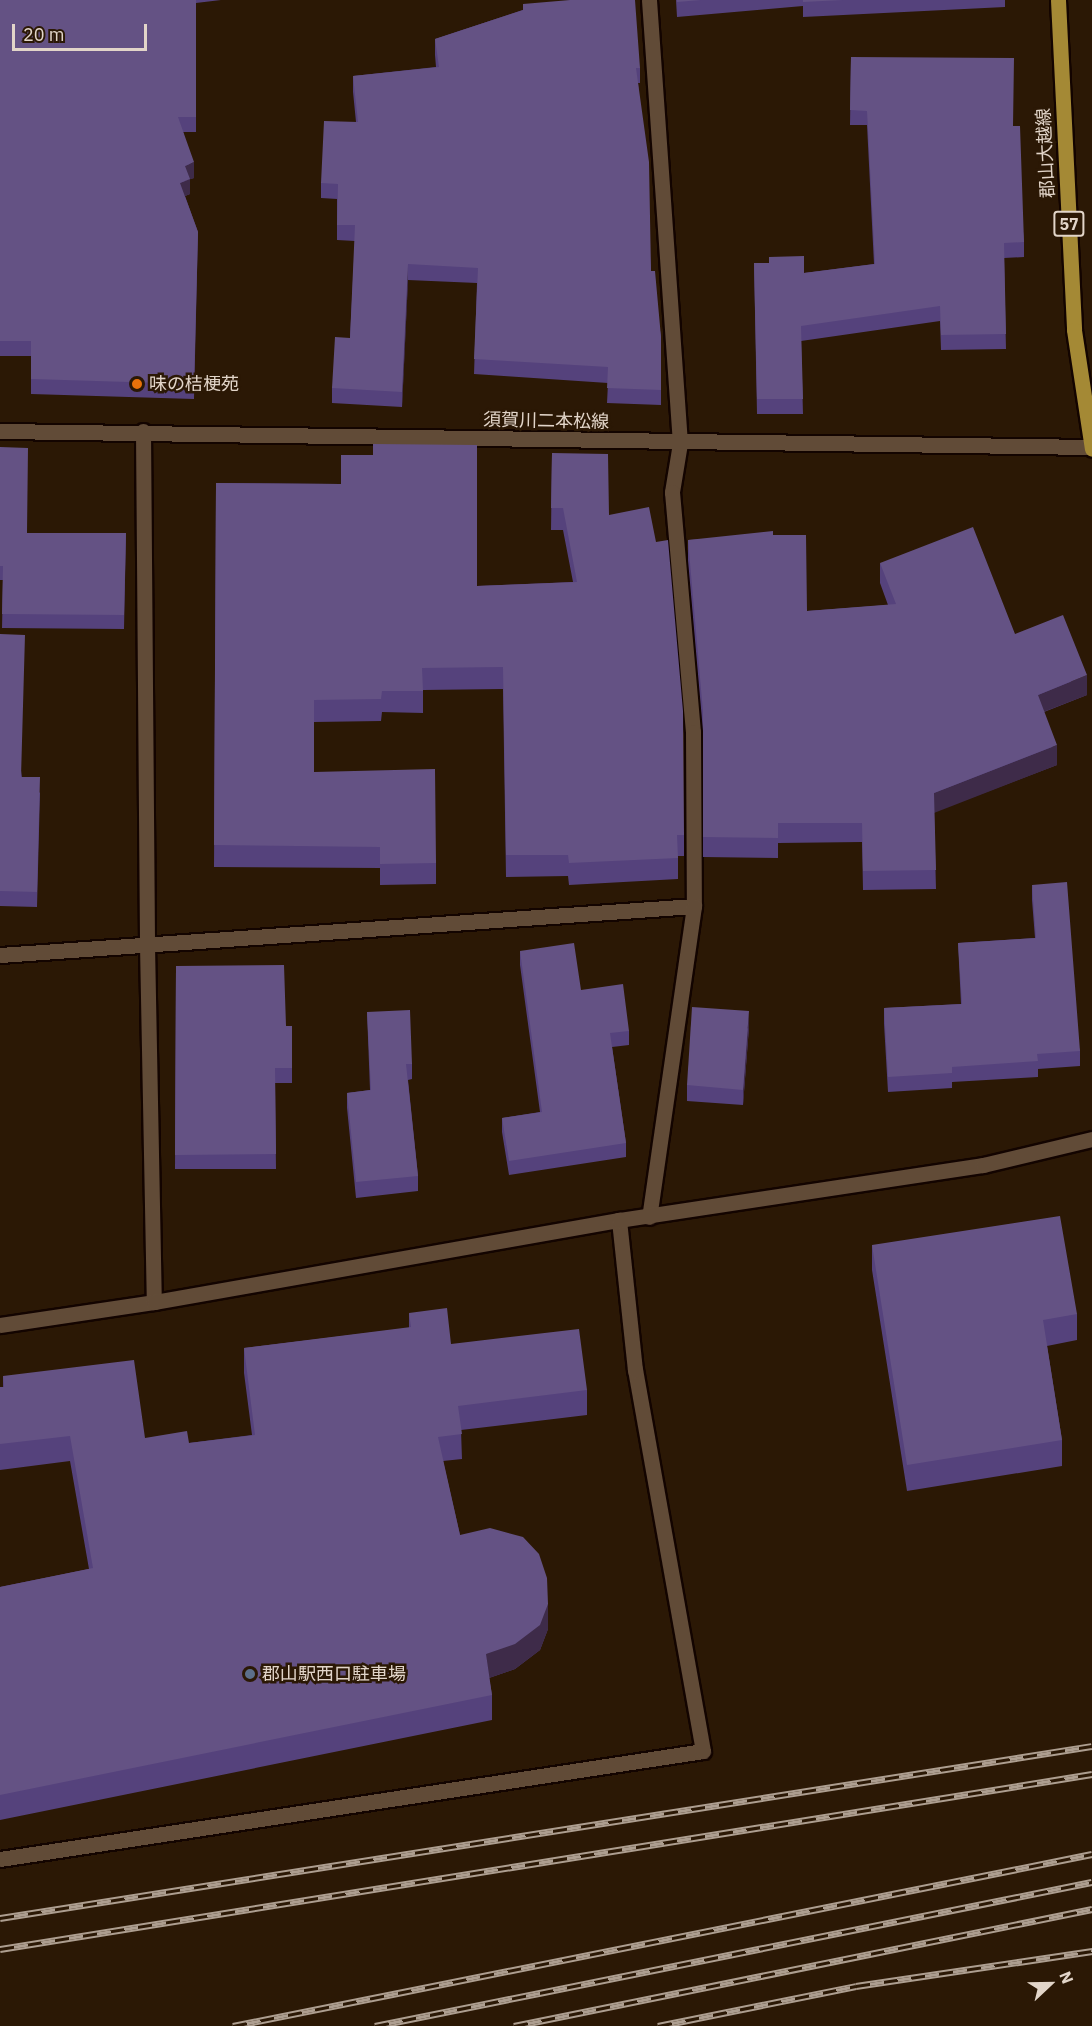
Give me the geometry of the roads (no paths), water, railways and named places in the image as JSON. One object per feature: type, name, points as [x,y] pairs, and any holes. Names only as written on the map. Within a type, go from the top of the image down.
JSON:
[{"type":"main road","name":"郡山大越線","points":[[1058,0],[1074,330],[1092,447]]},
{"type":"street","points":[[649,0],[680,443],[672,492],[693,732],[694,906],[649,1217]]},
{"type":"street","name":"須賀川二本松線","points":[[0,431],[143,431],[680,443],[1092,447]]},
{"type":"street","points":[[143,431],[147,945],[154,1302]]},
{"type":"street","points":[[0,955],[694,906]]},
{"type":"street","points":[[0,1324],[154,1302],[619,1220],[983,1165],[1092,1138]]},
{"type":"street","points":[[0,1859],[703,1751],[635,1370],[619,1220]]},
{"type":"railway","points":[[0,1918],[1092,1746]]},
{"type":"railway","points":[[0,1949],[1092,1774]]},
{"type":"railway","points":[[233,2026],[1092,1854]]},
{"type":"railway","points":[[375,2026],[1092,1882]]},
{"type":"railway","points":[[514,2026],[1092,1909]]},
{"type":"railway","points":[[658,2026],[856,1986],[1092,1951]]},
{"type":"place","name":"味の桔梗苑","points":[[137,384]]},
{"type":"place","name":"郡山駅西口駐車場","points":[[250,1674]]}]
